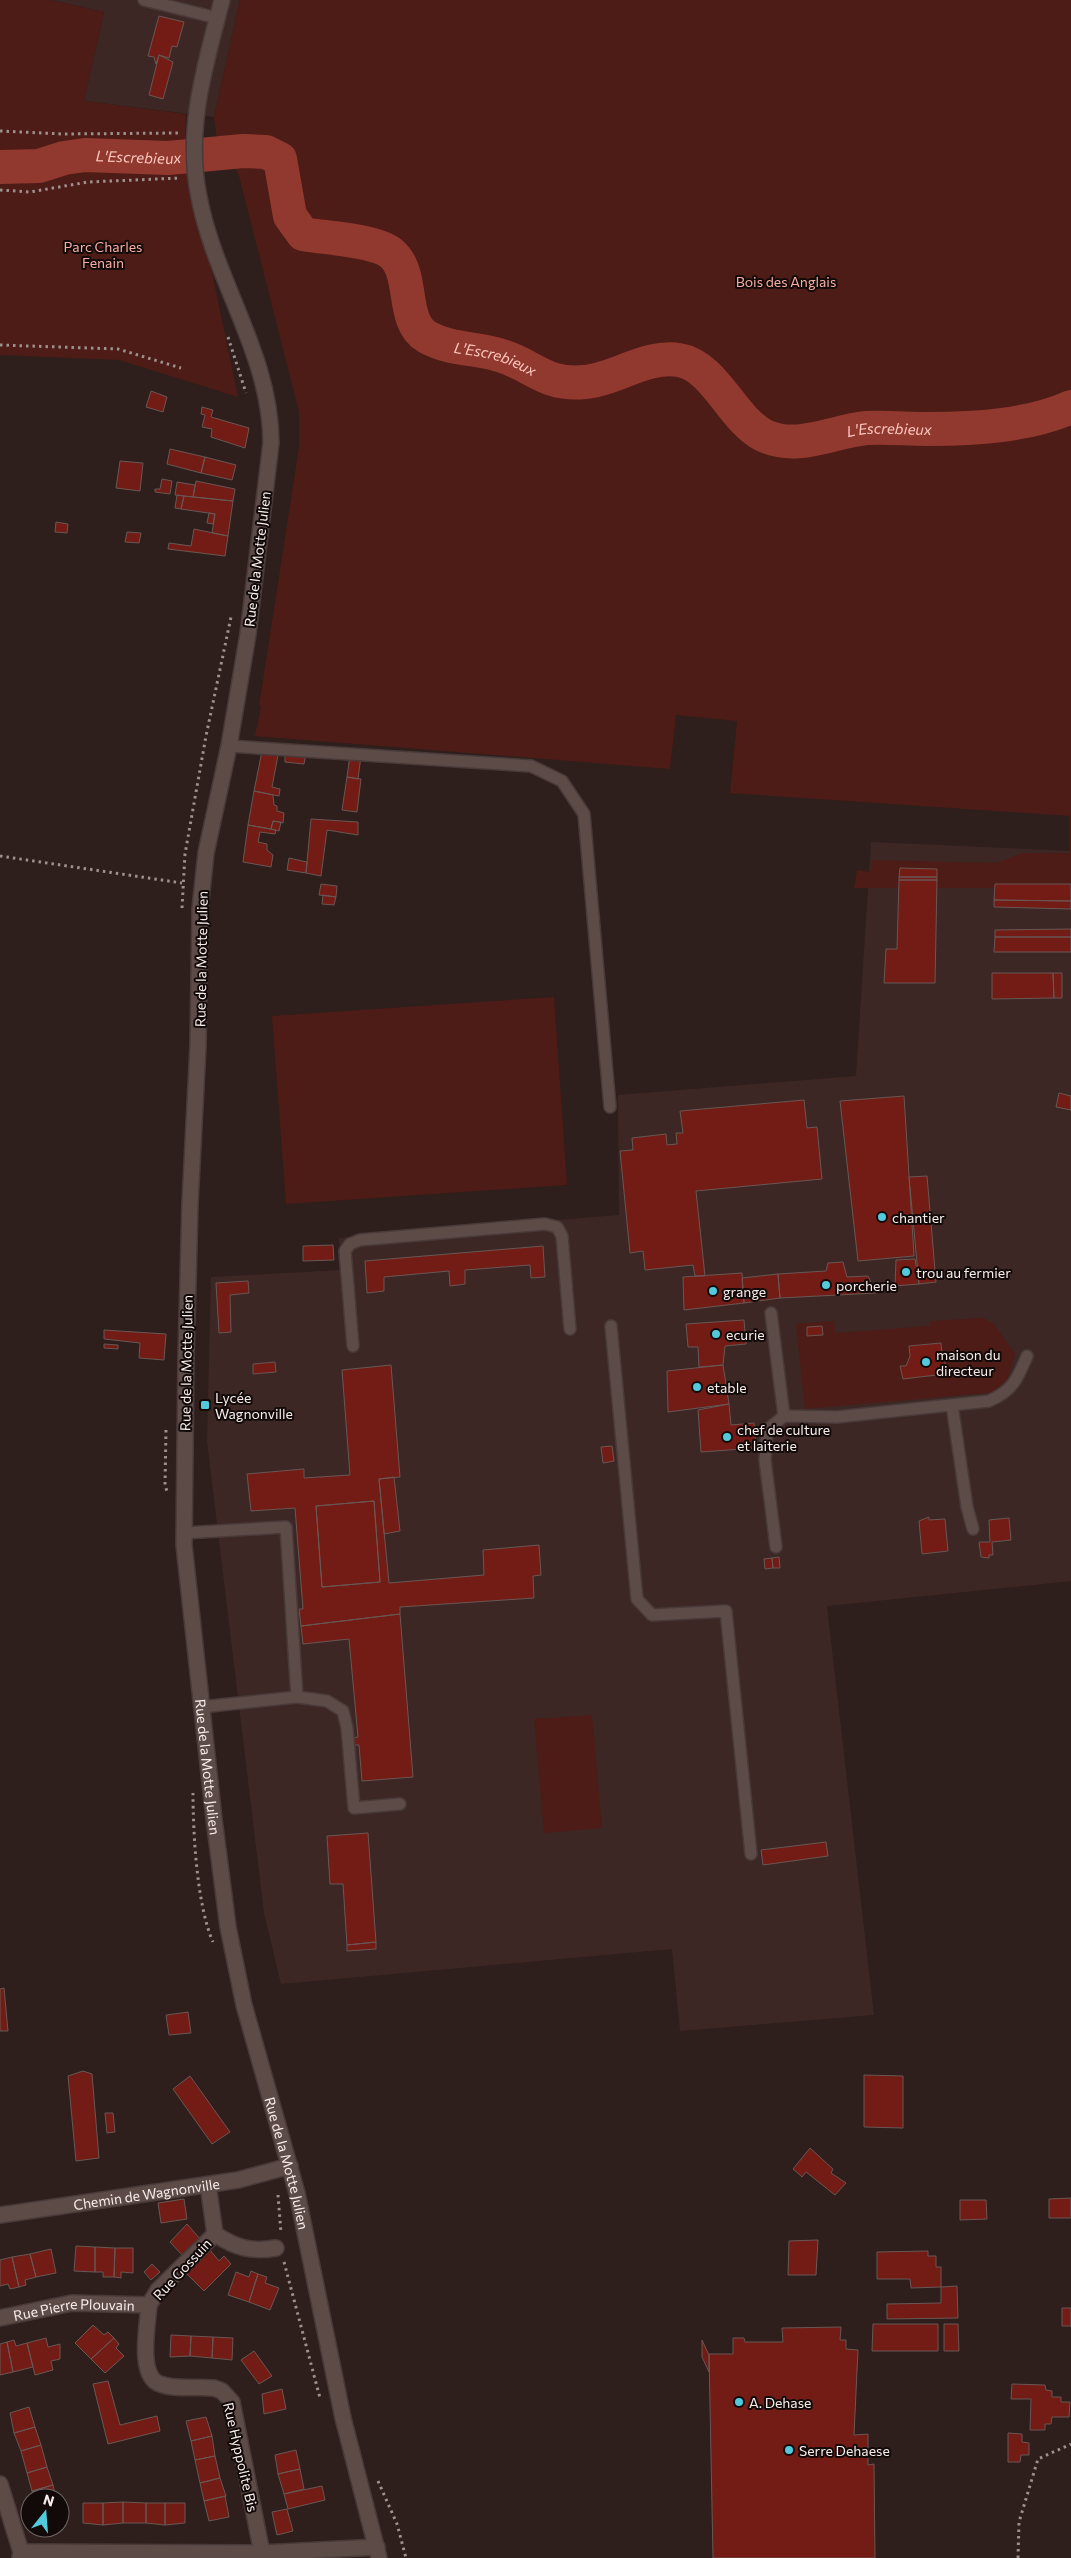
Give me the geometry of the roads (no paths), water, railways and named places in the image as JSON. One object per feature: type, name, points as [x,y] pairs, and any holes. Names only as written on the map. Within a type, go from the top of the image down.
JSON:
[{"type":"street","name":"Rue de la Motte Julien","points":[[222,0],[200,89],[194,138],[195,172],[207,230],[262,378],[268,401],[271,428],[248,634],[229,746],[209,834],[202,886],[198,1054],[190,1203],[184,1533],[201,1707],[228,1928],[282,2168],[312,2264],[337,2392],[378,2553]]},
{"type":"street","name":"Chemin de Wagnonville","points":[[0,2215],[208,2185],[282,2168]]},
{"type":"street","name":"Rue Gossuin","points":[[208,2185],[215,2234],[230,2244],[247,2250],[280,2248]]},
{"type":"street","name":"Rue Gossuin","points":[[149,2305],[158,2290],[215,2234]]},
{"type":"street","name":"Rue Pierre Plouvain","points":[[0,2318],[72,2303],[149,2305]]},
{"type":"street","name":"Rue Hyppolite Bis","points":[[149,2305],[146,2363],[150,2377],[154,2381],[167,2386],[214,2388],[222,2391],[232,2402],[262,2553]]},
{"type":"street","points":[[0,2484],[20,2555],[378,2553]]},
{"type":"lane","points":[[144,0],[217,18]]},
{"type":"lane","points":[[229,746],[531,766],[562,781],[584,814],[610,1108]]},
{"type":"lane","points":[[352,1346],[345,1251],[350,1244],[360,1240],[545,1224],[557,1227],[562,1236],[570,1329]]},
{"type":"lane","points":[[771,1313],[784,1416]]},
{"type":"lane","points":[[611,1326],[637,1599],[652,1615],[726,1611],[751,1854]]},
{"type":"lane","points":[[776,1547],[765,1460],[768,1430],[784,1416],[837,1417],[989,1401],[1006,1393],[1017,1380],[1027,1356]]},
{"type":"lane","points":[[952,1405],[967,1507],[973,1529]]},
{"type":"lane","points":[[184,1533],[286,1527],[298,1698]]},
{"type":"lane","points":[[201,1707],[298,1698],[327,1701],[343,1711],[347,1728],[354,1808],[400,1804]]},
{"type":"waterway","name":"L'Escrebieux","points":[[0,167],[39,166],[64,158],[85,155],[168,158],[243,151],[266,152],[280,159],[290,216],[303,234],[350,240],[385,249],[392,254],[399,263],[403,273],[413,320],[419,330],[427,337],[446,345],[499,355],[559,381],[585,382],[597,380],[654,361],[679,360],[692,364],[703,372],[752,427],[763,435],[776,440],[802,441],[867,428],[946,429],[1001,425],[1037,418],[1071,407]]},
{"type":"place","name":"chantier","points":[[882,1217]]},
{"type":"place","name":"trou au fermier","points":[[906,1272]]},
{"type":"place","name":"porcherie","points":[[826,1285]]},
{"type":"place","name":"grange","points":[[713,1291]]},
{"type":"place","name":"ecurie","points":[[716,1334]]},
{"type":"place","name":"maison du directeur","points":[[926,1362]]},
{"type":"place","name":"etable","points":[[697,1387]]},
{"type":"place","name":"Lycée Wagnonville","points":[[205,1405]]},
{"type":"place","name":"chef de culture et laiterie","points":[[727,1437]]},
{"type":"place","name":"A. Dehase","points":[[739,2402]]},
{"type":"place","name":"Serre Dehaese","points":[[789,2450]]},
{"type":"park label","name":"Parc Charles Fenain","points":[[103,254]]},
{"type":"park label","name":"Bois des Anglais","points":[[786,281]]}]
